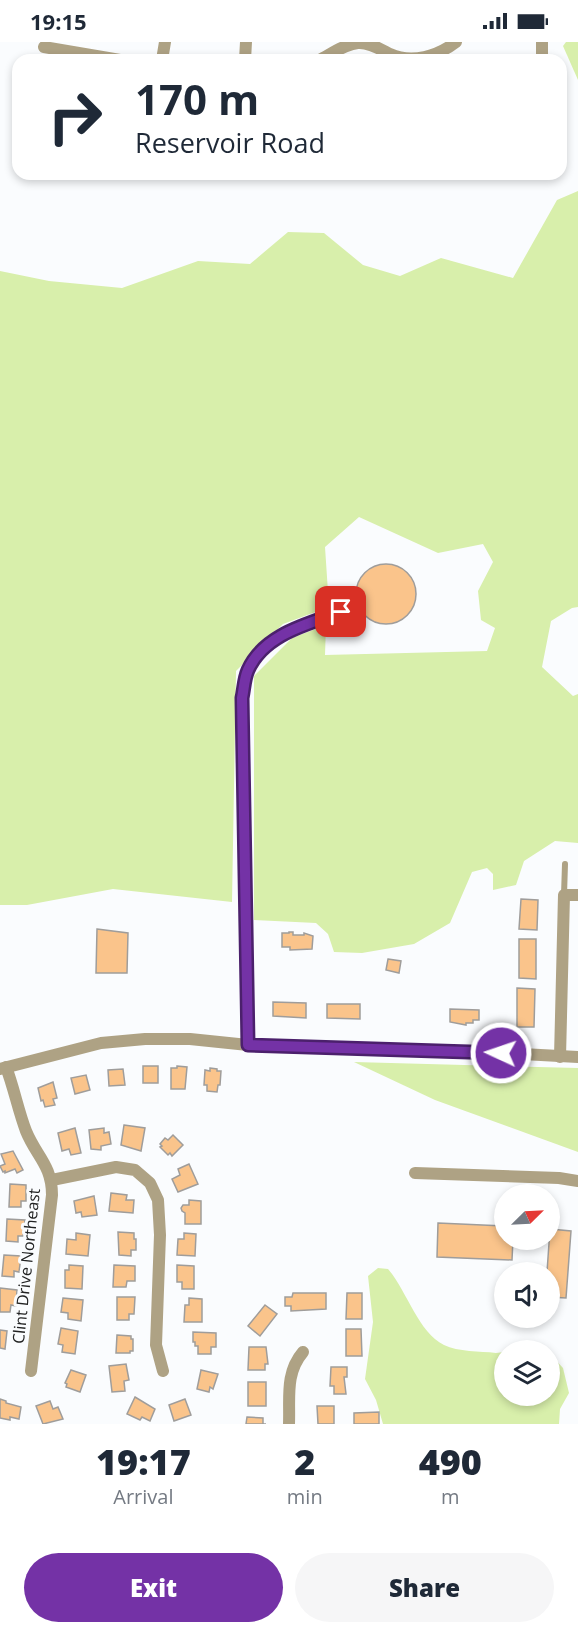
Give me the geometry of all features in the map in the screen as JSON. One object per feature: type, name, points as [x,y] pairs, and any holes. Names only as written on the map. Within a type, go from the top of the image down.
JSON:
[{"type":"street","points":[[436,54],[456,42]]},
{"type":"street","points":[[330,54],[358,43],[368,44],[391,54]]},
{"type":"street","points":[[44,45],[90,54]]},
{"type":"street","points":[[560,1057],[564,895],[578,895]]},
{"type":"street","points":[[3,1068],[101,1043],[145,1039],[190,1039],[248,1045],[578,1057]]},
{"type":"street","name":"Clint Drive Northeast","points":[[3,1068],[27,1135],[44,1160],[51,1180],[52,1195],[31,1371]]},
{"type":"street","points":[[51,1180],[116,1167],[135,1170],[150,1183],[158,1200],[160,1235],[156,1345],[163,1371]]},
{"type":"street","points":[[415,1173],[559,1178],[578,1181]]},
{"type":"street","points":[[289,1424],[290,1376],[292,1366],[303,1352]]},
{"type":"lane","points":[[248,1045],[242,698],[244,685],[252,665],[277,638],[341,612]]},
{"type":"lane","points":[[564,895],[565,864]]},
{"type":"green space","points":[[566,42],[578,42],[578,80],[567,54],[563,46]]},
{"type":"green space","points":[[578,191],[578,607],[572,608],[551,621],[542,667],[573,696],[578,694],[578,843],[555,841],[524,861],[516,885],[493,890],[493,874],[487,868],[472,872],[450,923],[414,944],[362,953],[334,952],[328,934],[316,923],[254,920],[254,676],[292,638],[326,625],[325,655],[487,651],[495,628],[481,620],[478,591],[493,562],[483,544],[438,553],[359,517],[325,547],[329,607],[283,624],[236,671],[232,902],[113,889],[27,905],[0,905],[0,271],[49,281],[122,288],[198,261],[250,264],[288,232],[324,233],[363,265],[400,276],[441,258],[513,278],[557,200]]},
{"type":"green space","points":[[354,1062],[578,1068],[578,1152],[435,1100]]},
{"type":"green space","points":[[378,1268],[388,1269],[427,1331],[444,1345],[462,1350],[494,1353],[494,1406],[560,1406],[560,1365],[563,1368],[569,1393],[560,1409],[559,1424],[383,1424],[376,1400],[365,1379],[373,1322],[368,1276]]},
{"type":"building","points":[[380,564],[392,564],[403,569],[411,577],[416,594],[414,606],[403,619],[392,624],[380,624],[369,619],[361,611],[356,600],[356,588],[361,577],[369,569]]},
{"type":"building","points":[[521,899],[538,900],[537,930],[519,929]]},
{"type":"building","points":[[97,929],[128,933],[127,973],[96,973]]},
{"type":"building","points":[[293,932],[293,935],[304,935],[304,933],[313,936],[312,949],[290,950],[290,947],[282,947],[282,933]]},
{"type":"building","points":[[519,939],[536,939],[536,979],[519,978]]},
{"type":"building","points":[[388,959],[401,961],[399,973],[386,970]]},
{"type":"building","points":[[517,988],[535,989],[534,1027],[517,1027]]},
{"type":"building","points":[[273,1002],[306,1003],[306,1018],[273,1016]]},
{"type":"building","points":[[327,1004],[360,1004],[360,1019],[327,1018]]},
{"type":"building","points":[[450,1009],[479,1010],[479,1020],[473,1020],[473,1023],[466,1023],[466,1025],[450,1022]]},
{"type":"building","points":[[143,1066],[158,1066],[158,1083],[143,1083]]},
{"type":"building","points":[[177,1066],[187,1067],[185,1089],[171,1089],[171,1068],[177,1068]]},
{"type":"building","points":[[210,1068],[221,1071],[217,1092],[207,1091],[207,1085],[204,1085],[205,1070],[210,1071]]},
{"type":"building","points":[[123,1069],[125,1085],[109,1086],[108,1070]]},
{"type":"building","points":[[86,1075],[90,1090],[75,1094],[71,1078]]},
{"type":"building","points":[[53,1082],[57,1098],[53,1099],[55,1105],[45,1107],[38,1088]]},
{"type":"building","points":[[124,1125],[145,1128],[141,1151],[121,1145]]},
{"type":"building","points":[[75,1128],[81,1153],[71,1155],[69,1149],[62,1151],[58,1133]]},
{"type":"building","points":[[104,1128],[104,1133],[109,1132],[111,1144],[101,1146],[101,1150],[91,1149],[89,1130]]},
{"type":"building","points":[[173,1135],[183,1145],[172,1156],[160,1147],[162,1146],[160,1144],[165,1138],[168,1140]]},
{"type":"building","points":[[13,1151],[23,1170],[17,1173],[15,1169],[5,1173],[0,1166],[5,1164],[1,1154]]},
{"type":"building","points":[[189,1164],[198,1184],[178,1192],[172,1179],[180,1175],[178,1169]]},
{"type":"building","points":[[10,1184],[26,1185],[26,1201],[21,1201],[21,1207],[9,1207]]},
{"type":"building","points":[[111,1193],[127,1195],[126,1200],[134,1200],[133,1213],[109,1211]]},
{"type":"building","points":[[94,1196],[97,1215],[82,1217],[81,1212],[76,1213],[74,1201]]},
{"type":"building","points":[[189,1200],[201,1201],[201,1224],[185,1224],[185,1213],[181,1208],[183,1205],[189,1205]]},
{"type":"building","points":[[7,1219],[25,1220],[23,1236],[18,1236],[18,1242],[6,1241]]},
{"type":"building","points":[[438,1223],[494,1226],[494,1250],[512,1250],[512,1260],[437,1257]]},
{"type":"building","points":[[560,1230],[571,1231],[566,1298],[560,1298],[560,1262],[548,1262],[549,1250],[560,1250]]},
{"type":"building","points":[[118,1232],[134,1233],[136,1250],[131,1250],[131,1256],[119,1255]]},
{"type":"building","points":[[76,1233],[90,1235],[88,1256],[66,1254],[67,1239],[76,1240]]},
{"type":"building","points":[[184,1233],[196,1234],[195,1256],[177,1255],[178,1239],[184,1239]]},
{"type":"building","points":[[4,1255],[21,1256],[19,1272],[14,1271],[14,1277],[2,1276]]},
{"type":"building","points":[[69,1265],[83,1266],[82,1289],[65,1288],[65,1270],[69,1270]]},
{"type":"building","points":[[114,1265],[135,1266],[135,1281],[127,1281],[126,1287],[113,1287]]},
{"type":"building","points":[[177,1265],[194,1266],[194,1289],[182,1289],[182,1282],[177,1282]]},
{"type":"building","points":[[0,1288],[17,1290],[16,1306],[11,1305],[10,1312],[0,1312]]},
{"type":"building","points":[[293,1293],[326,1293],[326,1309],[291,1311],[291,1306],[285,1306],[285,1297],[292,1297]]},
{"type":"building","points":[[347,1293],[362,1293],[362,1319],[346,1319]]},
{"type":"building","points":[[117,1297],[135,1297],[134,1314],[129,1314],[129,1320],[117,1320]]},
{"type":"building","points":[[63,1298],[83,1300],[81,1321],[68,1319],[68,1313],[61,1312]]},
{"type":"building","points":[[189,1298],[202,1299],[202,1322],[184,1322],[185,1305],[189,1305]]},
{"type":"building","points":[[265,1305],[277,1314],[260,1336],[248,1326]]},
{"type":"building","points":[[61,1328],[78,1331],[75,1354],[62,1352],[63,1345],[58,1344]]},
{"type":"building","points":[[346,1329],[361,1329],[362,1356],[346,1356]]},
{"type":"building","points":[[0,1330],[7,1331],[5,1349],[0,1348]]},
{"type":"building","points":[[193,1332],[216,1333],[216,1347],[211,1347],[211,1354],[198,1354],[198,1346],[195,1346],[193,1342]]},
{"type":"building","points":[[117,1335],[131,1336],[133,1351],[116,1353]]},
{"type":"building","points":[[249,1347],[266,1347],[268,1364],[265,1364],[265,1370],[248,1370]]},
{"type":"building","points":[[126,1364],[129,1380],[124,1381],[125,1391],[112,1392],[109,1366]]},
{"type":"building","points":[[331,1367],[347,1367],[347,1377],[344,1377],[346,1394],[334,1394],[334,1386],[330,1386]]},
{"type":"building","points":[[71,1370],[86,1375],[80,1392],[66,1387],[65,1383]]},
{"type":"building","points":[[201,1370],[218,1374],[213,1389],[210,1387],[209,1392],[197,1389]]},
{"type":"building","points":[[248,1382],[266,1382],[266,1406],[248,1406]]},
{"type":"building","points":[[135,1397],[155,1409],[150,1421],[142,1417],[140,1420],[127,1414]]},
{"type":"building","points":[[0,1399],[21,1407],[19,1419],[0,1418]]},
{"type":"building","points":[[185,1399],[191,1415],[174,1421],[169,1405]]},
{"type":"building","points":[[50,1401],[53,1409],[58,1407],[63,1419],[43,1424],[36,1406]]},
{"type":"building","points":[[317,1406],[334,1406],[334,1424],[318,1424]]},
{"type":"building","points":[[379,1412],[379,1424],[354,1424],[354,1413]]},
{"type":"building","points":[[247,1417],[263,1418],[263,1424],[246,1424]]},
{"type":"route","points":[[341,612],[277,638],[267,646],[252,665],[244,685],[242,698],[248,1045],[501,1053]]}]
